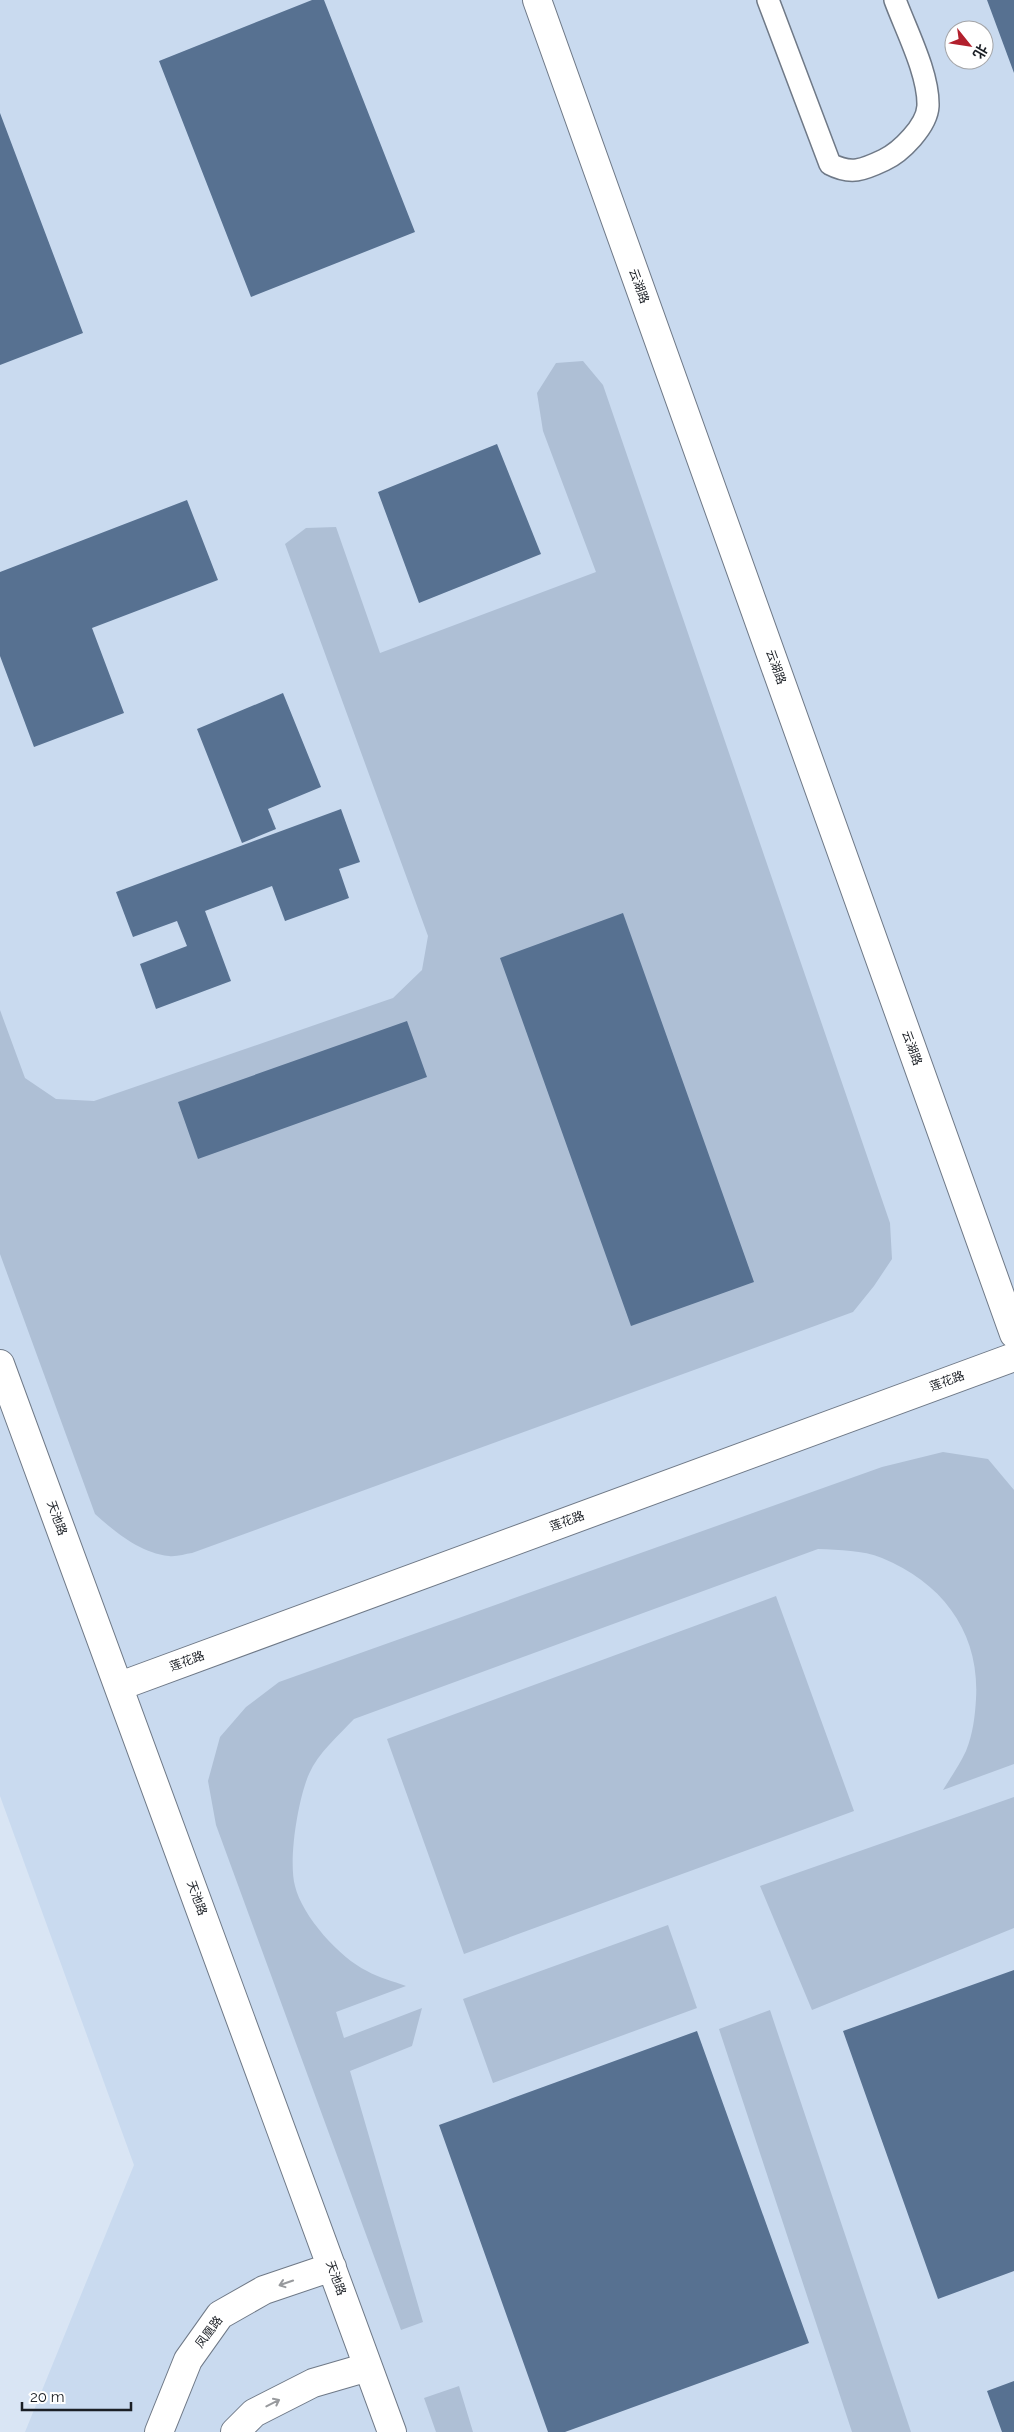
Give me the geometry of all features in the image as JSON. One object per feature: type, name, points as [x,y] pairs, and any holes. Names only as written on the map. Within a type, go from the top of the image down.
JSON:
[{"type":"street","name":"云湖路","points":[[537,0],[1014,1334]]},
{"type":"street","name":"莲花路","points":[[120,1686],[1014,1357]]},
{"type":"street","name":"天池路","points":[[0,1364],[120,1686],[392,2432]]},
{"type":"street","name":"凤凰路","points":[[159,2432],[188,2360],[220,2315],[264,2290],[332,2267]]},
{"type":"street","points":[[235,2432],[254,2413],[313,2383],[368,2367]]},
{"type":"lane","points":[[768,0],[830,164],[843,171],[865,169],[895,155],[918,131],[928,107],[923,75],[895,0]]},
{"type":"shaded area","points":[[0,0],[1014,0],[1014,2432],[25,2432],[134,2165],[0,1796]]},
{"type":"shaded area","points":[[583,361],[603,385],[890,1223],[892,1259],[874,1286],[853,1312],[192,1553],[172,1556],[148,1551],[129,1541],[95,1514],[0,1254],[0,1010],[25,1078],[56,1099],[94,1101],[393,998],[422,970],[428,936],[285,544],[306,528],[336,527],[380,653],[596,572],[543,431],[537,393],[556,363]]},
{"type":"shaded area","points":[[943,1452],[988,1459],[1014,1490],[1014,1764],[943,1790],[966,1751],[974,1718],[976,1675],[972,1653],[964,1632],[940,1596],[923,1581],[904,1569],[867,1553],[818,1549],[354,1719],[329,1745],[313,1766],[301,1798],[293,1846],[293,1875],[299,1898],[314,1923],[345,1956],[356,1965],[381,1978],[406,1986],[336,2012],[344,2038],[422,2008],[412,2046],[350,2071],[423,2322],[401,2330],[216,1825],[208,1781],[220,1737],[246,1707],[279,1682],[882,1467]]},
{"type":"shaded area","points":[[776,1596],[854,1811],[464,1954],[387,1739]]},
{"type":"shaded area","points":[[1014,1797],[1014,1928],[812,2010],[760,1886]]},
{"type":"shaded area","points":[[668,1925],[697,2008],[493,2083],[463,1999]]},
{"type":"shaded area","points":[[770,2010],[911,2432],[852,2432],[719,2029]]},
{"type":"shaded area","points":[[459,2386],[473,2432],[436,2432],[424,2398]]},
{"type":"building","points":[[312,0],[324,0],[415,232],[251,297],[159,61]]},
{"type":"building","points":[[987,0],[1014,0],[1014,73]]},
{"type":"building","points":[[0,113],[83,333],[0,365]]},
{"type":"building","points":[[497,444],[541,554],[419,603],[378,492]]},
{"type":"building","points":[[187,500],[218,580],[92,628],[124,713],[34,747],[0,656],[0,572]]},
{"type":"building","points":[[283,693],[321,787],[268,809],[276,829],[242,843],[197,729]]},
{"type":"building","points":[[341,809],[360,862],[339,869],[349,898],[285,921],[272,886],[205,911],[231,981],[156,1009],[140,964],[187,946],[177,921],[133,937],[116,892]]},
{"type":"building","points":[[623,913],[754,1282],[631,1326],[500,958]]},
{"type":"building","points":[[407,1021],[427,1077],[198,1159],[178,1102]]},
{"type":"building","points":[[1014,1970],[1014,2271],[938,2299],[843,2031]]},
{"type":"building","points":[[697,2031],[809,2343],[565,2432],[548,2432],[439,2125]]},
{"type":"building","points":[[1014,2381],[1014,2432],[1002,2432],[987,2391]]}]
